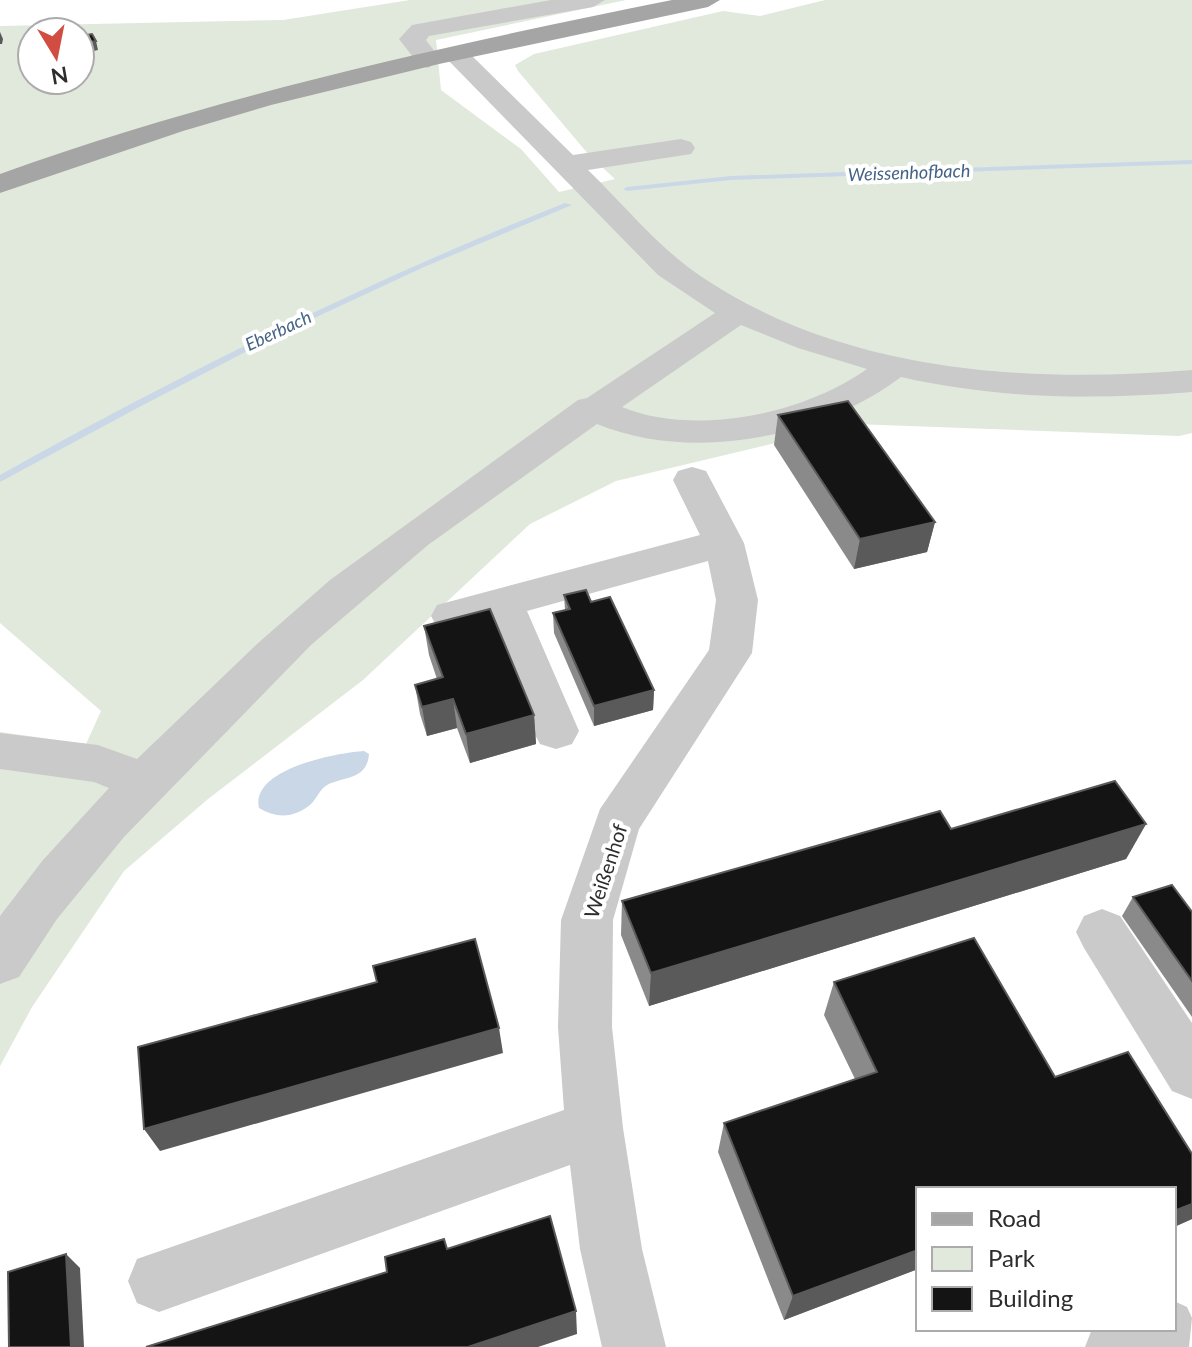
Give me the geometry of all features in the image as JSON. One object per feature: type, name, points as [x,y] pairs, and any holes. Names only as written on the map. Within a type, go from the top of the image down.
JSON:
[{"type":"main road","points":[[0,184],[207,117],[321,84],[708,0]]},
{"type":"street","points":[[428,60],[412,39],[421,30],[593,0]]},
{"type":"street","points":[[456,54],[669,268],[699,292],[737,313],[796,337],[892,367],[1013,387],[1117,388],[1192,381]]},
{"type":"street","points":[[566,165],[681,148]]},
{"type":"street","points":[[0,960],[77,858],[144,782],[248,678],[369,570],[591,408],[737,313]]},
{"type":"street","points":[[591,408],[639,427],[702,431],[729,429],[828,404],[869,387],[892,367]]},
{"type":"street","name":"Weißenhof","points":[[634,1347],[611,1249],[594,1128],[585,1027],[587,920],[617,823],[730,653],[737,600],[724,543],[692,480]]},
{"type":"street","points":[[452,616],[724,543]]},
{"type":"street","points":[[502,602],[556,731]]},
{"type":"street","points":[[0,751],[98,764],[144,782]]},
{"type":"street","points":[[1102,932],[1192,1072]]},
{"type":"street","points":[[159,1281],[594,1128]]},
{"type":"street","points":[[1117,1347],[1160,1331]]},
{"type":"green space","points":[[410,0],[626,0],[436,40],[441,90],[521,149],[559,192],[615,179],[589,155],[518,71],[515,65],[534,54],[723,11],[760,16],[825,0],[1192,0],[1192,433],[1179,436],[855,424],[616,481],[530,524],[363,680],[208,799],[124,871],[32,1007],[0,1066],[0,732],[86,744],[101,711],[0,623],[0,26],[16,26],[16,96],[96,96],[96,24],[283,20]]},
{"type":"water","points":[[364,751],[369,754],[360,773],[327,785],[311,804],[299,812],[279,815],[259,808],[260,794],[281,773],[316,760]]},
{"type":"building","points":[[848,401],[935,522],[860,539],[778,415]]},
{"type":"building","points":[[586,590],[591,602],[610,597],[654,690],[594,706],[553,613],[570,609],[564,595]]},
{"type":"building","points":[[490,609],[534,715],[466,734],[453,699],[422,707],[415,685],[443,677],[424,626]]},
{"type":"building","points":[[1115,781],[1146,824],[651,973],[622,901],[940,811],[951,829]]},
{"type":"building","points":[[1172,885],[1192,912],[1192,981],[1133,897]]},
{"type":"building","points":[[974,938],[1055,1077],[1128,1052],[1192,1154],[1192,1204],[1176,1210],[1176,1187],[916,1187],[916,1251],[793,1296],[724,1123],[877,1072],[834,982]]},
{"type":"building","points":[[475,939],[499,1028],[144,1129],[138,1047],[377,982],[373,966]]},
{"type":"building","points":[[550,1216],[576,1311],[468,1347],[146,1347],[387,1272],[385,1257],[444,1239],[447,1249]]},
{"type":"building","points":[[66,1254],[71,1347],[9,1347],[8,1272]]},
{"type":"waterway","name":"Weissenhofbach","points":[[627,189],[731,178],[1192,162]]},
{"type":"waterway","name":"Eberbach","points":[[0,479],[209,366],[349,298],[568,205]]}]
